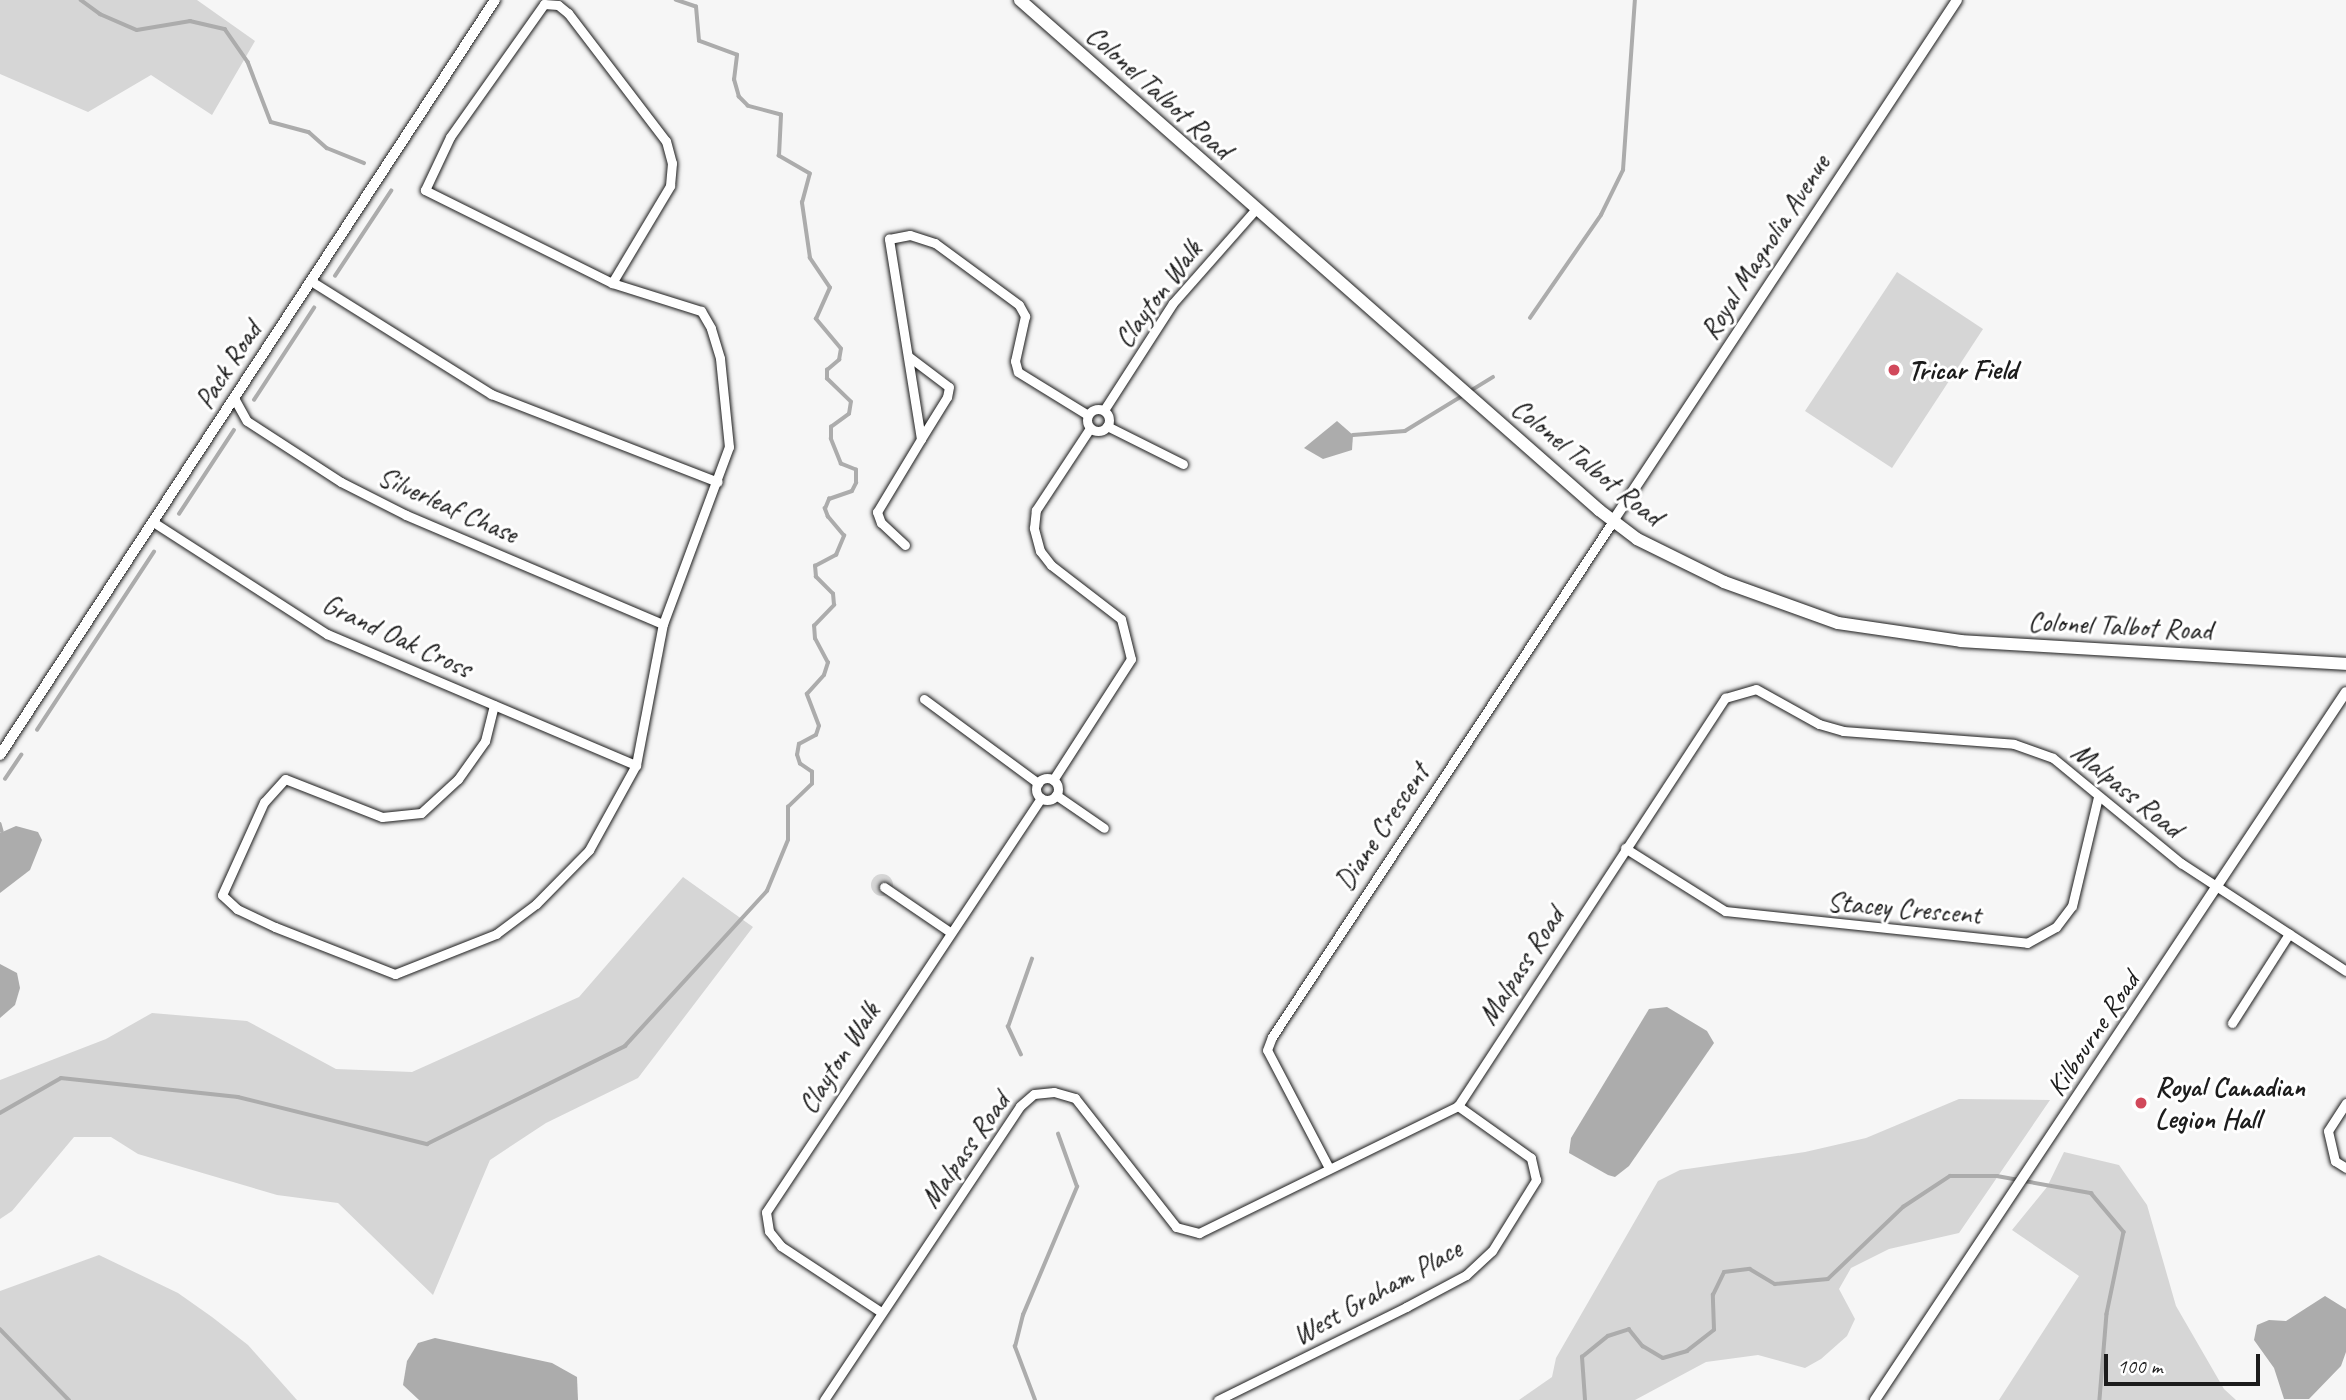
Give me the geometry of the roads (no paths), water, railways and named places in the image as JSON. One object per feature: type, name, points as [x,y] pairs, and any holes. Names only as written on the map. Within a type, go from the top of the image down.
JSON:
[{"type":"main road","name":"Colonel Talbot Road","points":[[1020,0],[1255,210],[1637,539],[1724,582],[1847,625],[1961,641],[2346,664]]},
{"type":"street","name":"Pack Road","points":[[0,755],[495,0]]},
{"type":"street","name":"Royal Magnolia Avenue","points":[[1613,521],[1957,0]]},
{"type":"street","points":[[494,705],[485,741],[458,779],[421,813],[382,817],[285,779],[264,802],[222,895],[237,909],[275,927],[395,974],[496,934],[536,904],[589,850],[636,765],[663,624],[729,447],[720,358],[712,328],[701,311],[612,283],[425,190],[450,137],[544,4],[558,5],[568,13],[666,141],[672,163],[670,186],[612,283]]},
{"type":"street","name":"Clayton Walk","points":[[1104,410],[1173,303],[1255,210]]},
{"type":"street","points":[[921,439],[889,239],[910,235],[934,243],[1019,305],[1025,316],[1015,360],[1018,372],[1088,415],[1090,428],[1036,510],[1034,528],[1040,551],[1051,565],[1121,619],[1131,659],[1053,780],[1056,795],[1104,828]]},
{"type":"street","points":[[311,281],[491,394],[718,482]]},
{"type":"street","points":[[905,544],[881,523],[877,512],[947,397],[949,387],[908,356]]},
{"type":"street","name":"Silverleaf Chase","points":[[234,398],[247,421],[341,482],[406,514],[663,624]]},
{"type":"street","points":[[1088,415],[1095,409],[1104,410],[1109,417],[1107,426],[1099,431],[1090,428]]},
{"type":"street","points":[[1107,426],[1183,464]]},
{"type":"street","name":"Diane Crescent","points":[[1329,1168],[1267,1050],[1272,1037],[1613,521]]},
{"type":"street","name":"Grand Oak Cross","points":[[153,522],[327,635],[636,765]]},
{"type":"street","name":"Malpass Road","points":[[824,1400],[1020,1106],[1034,1094],[1054,1091],[1074,1098],[1176,1227],[1199,1233],[1458,1106],[1725,698],[1756,689],[1819,724],[1843,731],[2014,744],[2053,758],[2075,772],[2098,797],[2181,863],[2220,886],[2346,971]]},
{"type":"street","name":"Kilbourne Road","points":[[1875,1400],[2220,886],[2346,692]]},
{"type":"street","points":[[924,699],[1038,783],[1041,798],[1056,795]]},
{"type":"street","points":[[1038,783],[1053,780]]},
{"type":"street","name":"Stacey Crescent","points":[[1625,848],[1725,912],[2027,943],[2056,928],[2072,906],[2098,797]]},
{"type":"street","name":"Clayton Walk","points":[[881,1312],[781,1246],[768,1231],[766,1212],[1041,798]]},
{"type":"street","points":[[884,887],[950,932]]},
{"type":"street","points":[[2232,1023],[2289,934]]},
{"type":"street","points":[[2346,1103],[2328,1130],[2334,1161],[2346,1168]]},
{"type":"street","name":"West Graham Place","points":[[1218,1400],[1465,1275],[1492,1251],[1536,1180],[1531,1158],[1458,1106]]},
{"type":"waterway","points":[[81,0],[100,14],[137,30],[190,21],[225,29],[248,62],[271,122],[309,132],[327,148],[364,163]]},
{"type":"waterway","points":[[0,1113],[61,1078],[238,1097],[427,1144],[625,1046],[767,891],[788,840],[788,807],[812,784],[812,772],[800,764],[797,755],[799,744],[816,735],[819,726],[807,694],[824,675],[828,663],[815,639],[814,626],[834,605],[833,594],[816,577],[815,566],[836,555],[844,536],[828,517],[825,509],[829,499],[852,491],[856,483],[856,470],[841,464],[831,439],[831,427],[849,414],[851,402],[827,379],[827,370],[839,360],[841,349],[816,319],[830,288],[810,258],[802,203],[810,174],[779,156],[781,115],[748,106],[739,97],[734,80],[737,55],[699,41],[696,7],[676,0]]},
{"type":"waterway","points":[[1530,318],[1601,215],[1623,170],[1635,0]]},
{"type":"waterway","points":[[335,276],[391,191]]},
{"type":"waterway","points":[[254,400],[314,308]]},
{"type":"waterway","points":[[1353,435],[1405,431],[1493,377]]},
{"type":"waterway","points":[[179,514],[234,430]]},
{"type":"waterway","points":[[37,730],[154,552]]},
{"type":"waterway","points":[[5,779],[21,755]]},
{"type":"waterway","points":[[0,824],[2,831]]},
{"type":"waterway","points":[[1021,1055],[1008,1027],[1032,959]]},
{"type":"waterway","points":[[1035,1400],[1015,1347],[1023,1315],[1077,1187],[1058,1134]]},
{"type":"waterway","points":[[1585,1400],[1582,1357],[1608,1336],[1629,1329],[1643,1346],[1663,1358],[1687,1351],[1714,1330],[1713,1295],[1724,1272],[1750,1269],[1775,1284],[1828,1279],[1903,1207],[1950,1176],[1997,1176],[2091,1193],[2124,1232],[2107,1314],[2100,1400]]},
{"type":"waterway","points":[[0,1329],[69,1400]]},
{"type":"place","name":"Tricar Field","points":[[1894,370]]},
{"type":"place","name":"Royal Canadian Legion Hall","points":[[2141,1103]]}]
